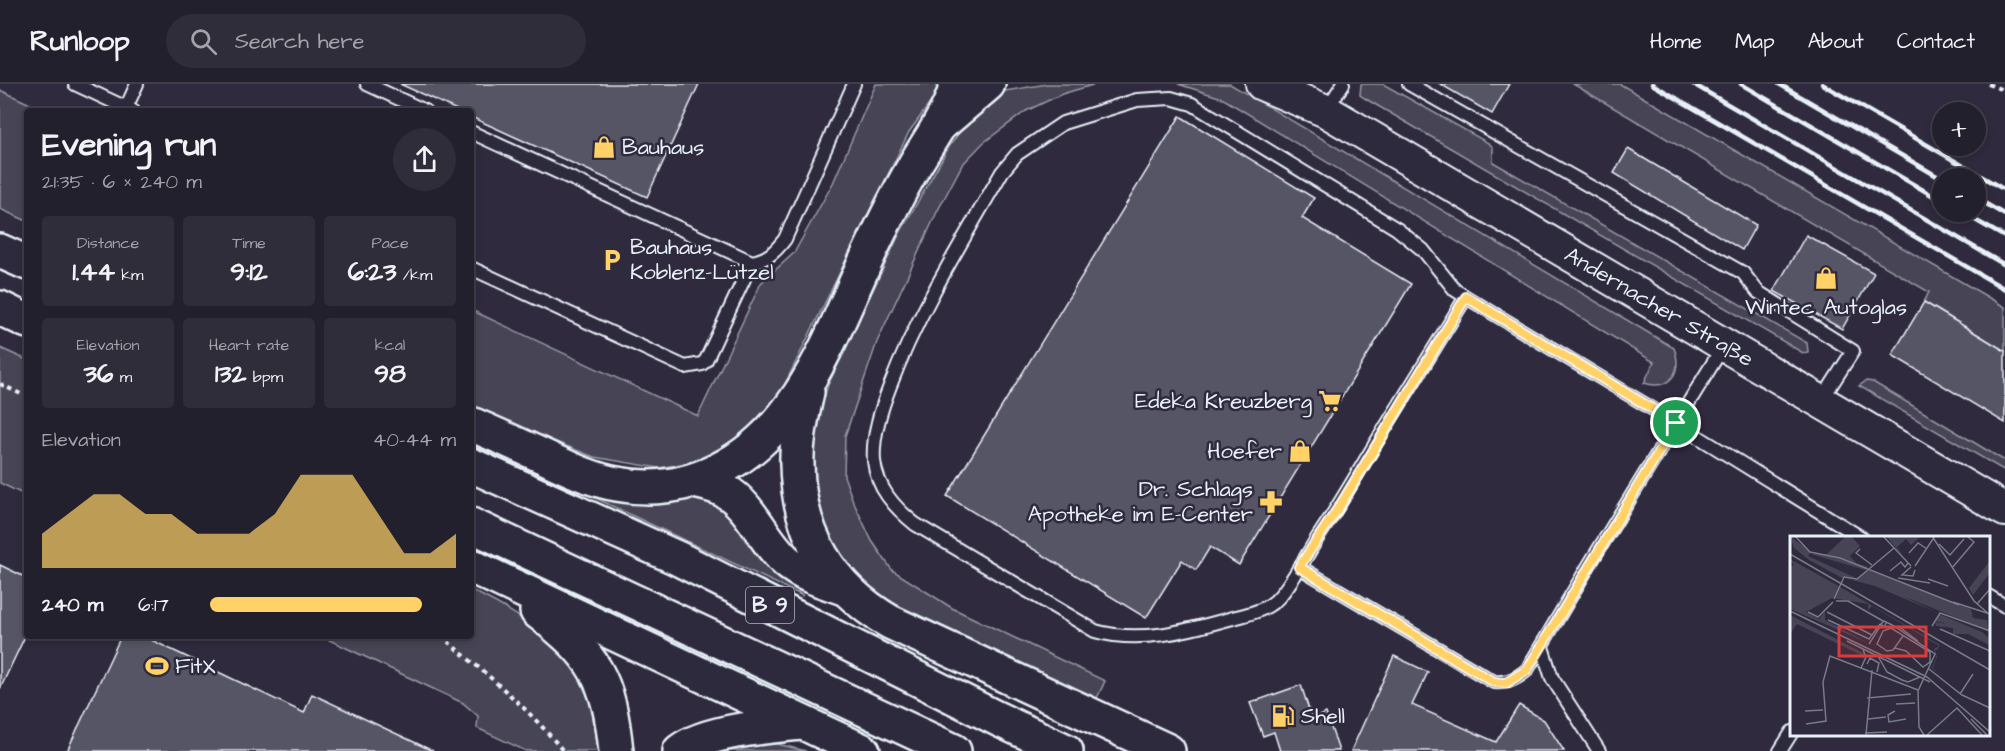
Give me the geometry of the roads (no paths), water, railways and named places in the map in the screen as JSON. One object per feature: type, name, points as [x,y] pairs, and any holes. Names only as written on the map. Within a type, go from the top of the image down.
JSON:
[{"type":"highway","points":[[474,425],[581,473],[607,482],[652,488],[694,481],[730,464],[757,446],[780,422],[809,381],[896,197],[940,126],[957,84]]},
{"type":"highway","points":[[940,126],[988,84]]},
{"type":"highway","points":[[0,250],[24,262]]},
{"type":"highway","points":[[0,308],[24,320]]},
{"type":"highway","points":[[809,381],[797,449],[799,491],[805,519],[814,544],[844,588],[857,600],[890,622],[1168,751]]},
{"type":"highway","name":"B 9","points":[[474,466],[677,558],[987,714],[1066,751]]},
{"type":"highway","points":[[694,481],[716,487],[735,498],[772,546],[796,569],[811,577],[844,588]]},
{"type":"highway","name":"B 9","points":[[474,526],[954,751]]},
{"type":"highway","points":[[474,568],[863,751]]},
{"type":"highway","points":[[509,585],[573,641],[590,660],[602,680],[609,703],[616,751]]},
{"type":"highway","points":[[680,751],[697,741],[727,734],[802,723]]},
{"type":"street","name":"Andernacher Straße","points":[[1263,84],[1311,100],[2005,510]]},
{"type":"lane","points":[[75,84],[127,108]]},
{"type":"lane","points":[[129,108],[137,84]]},
{"type":"lane","points":[[367,84],[419,108]]},
{"type":"lane","points":[[474,133],[752,262],[764,260],[774,253],[785,239],[854,84]]},
{"type":"lane","points":[[1311,100],[1343,84]]},
{"type":"lane","points":[[1409,84],[1743,273],[1758,292],[1853,351],[1821,401]]},
{"type":"lane","points":[[1466,297],[1341,504],[1299,567],[1277,599],[1267,607],[1253,612],[1188,631],[1162,635],[1108,635],[1095,631],[915,524],[888,500],[879,480],[874,462],[874,444],[884,403],[904,349],[919,318],[1002,172],[1017,154],[1063,123],[1137,100],[1171,98],[1192,104],[1397,229],[1423,250],[1455,290],[1859,536]]},
{"type":"lane","points":[[474,269],[685,368],[702,364],[706,360],[752,262]]},
{"type":"lane","points":[[1299,567],[1494,682],[1506,683],[1527,670],[1542,647],[1725,344]]},
{"type":"lane","points":[[1990,597],[2005,606]]},
{"type":"lane","points":[[1542,647],[1552,678],[1599,751]]},
{"type":"lane","points":[[1780,751],[1790,735]]},
{"type":"railway","points":[[1652,84],[2005,289]]},
{"type":"railway","points":[[1693,84],[2005,265]]},
{"type":"railway","points":[[1741,84],[1932,195]]},
{"type":"railway","points":[[1779,84],[1932,173]]},
{"type":"railway","points":[[1822,84],[2005,190]]},
{"type":"railway","points":[[1986,204],[2005,215]]},
{"type":"railway","points":[[1979,222],[2005,237]]},
{"type":"place","name":"Bauhaus","points":[[604,147]]},
{"type":"place","name":"Bauhaus Koblenz-Lützel","points":[[612,260]]},
{"type":"place","name":"Wintec Autoglas","points":[[1826,278]]},
{"type":"place","name":"Edeka Kreuzberg","points":[[1330,401]]},
{"type":"place","name":"Hoefer","points":[[1300,451]]},
{"type":"place","name":"Dr. Schlags Apotheke im E-Center","points":[[1271,502]]},
{"type":"place","name":"FitX","points":[[157,666]]},
{"type":"place","name":"Shell","points":[[1283,716]]}]
